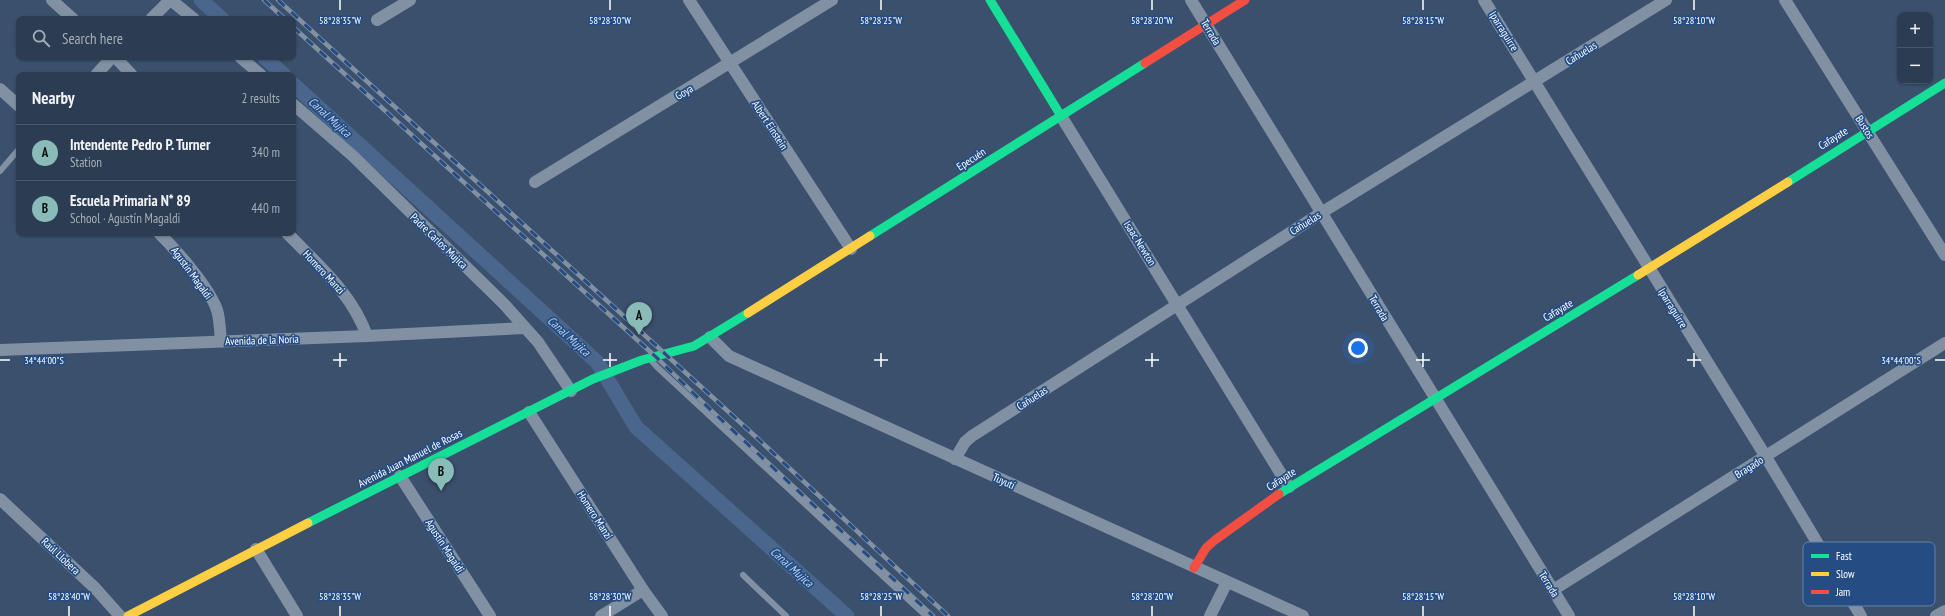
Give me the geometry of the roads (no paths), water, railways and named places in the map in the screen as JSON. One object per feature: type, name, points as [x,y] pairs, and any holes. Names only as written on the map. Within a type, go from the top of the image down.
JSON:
[{"type":"street","points":[[52,0],[70,16]]},
{"type":"street","points":[[154,16],[170,0],[190,16]]},
{"type":"street","points":[[377,20],[396,3],[410,0]]},
{"type":"street","name":"Albert Einstein","points":[[689,0],[851,249]]},
{"type":"street","name":"Goya","points":[[536,182],[832,0]]},
{"type":"street","name":"Isaac Newton","points":[[990,0],[1289,487]]},
{"type":"street","name":"Terrada","points":[[1191,0],[1435,400],[1569,616]]},
{"type":"street","name":"Epecuén","points":[[710,338],[1245,0]]},
{"type":"street","name":"Iparraguirre","points":[[1484,0],[1766,456],[1817,542]]},
{"type":"street","name":"Cañuelas","points":[[955,459],[965,442],[972,436],[1321,213],[1536,82],[1666,0]]},
{"type":"street","name":"Bustos","points":[[1785,0],[1945,255]]},
{"type":"street","points":[[99,72],[111,60]]},
{"type":"street","points":[[117,60],[129,72]]},
{"type":"street","points":[[243,60],[257,72]]},
{"type":"street","name":"Cafayate","points":[[1194,568],[1206,548],[1215,540],[1289,487],[1435,400],[1649,269],[1945,83]]},
{"type":"street","points":[[0,89],[16,103]]},
{"type":"street","name":"Padre Carlos Mujica","points":[[296,107],[353,156],[504,304],[548,355],[571,391]]},
{"type":"street","name":"Agustín Magaldi","points":[[162,236],[177,250],[210,296],[217,311],[221,341]]},
{"type":"street","name":"Homero Manzi","points":[[290,236],[340,287],[362,321],[367,336]]},
{"type":"street","name":"Avenida de la Noria","points":[[0,350],[367,336],[525,328]]},
{"type":"street","name":"Avenida Juan Manuel de Rosas","points":[[128,616],[256,549],[593,379],[649,358],[688,348],[710,338]]},
{"type":"street","name":"Tuyutí","points":[[710,338],[729,356],[1194,568],[1303,616]]},
{"type":"street","name":"Bragado","points":[[1553,590],[1945,343]]},
{"type":"street","name":"Homero Manzi","points":[[529,412],[643,590],[662,616]]},
{"type":"street","name":"Agustín Magaldi","points":[[400,476],[490,616]]},
{"type":"street","name":"Raúl Llobera","points":[[0,499],[95,588],[120,616]]},
{"type":"street","points":[[256,549],[297,616]]},
{"type":"street","points":[[1210,616],[1227,582]]},
{"type":"street","points":[[601,616],[643,590]]},
{"type":"street","name":"Iparraguirre","points":[[1855,606],[1861,616]]},
{"type":"street","points":[[1936,616],[1945,611]]},
{"type":"lane","points":[[0,171],[16,153]]},
{"type":"lane","points":[[649,358],[657,368],[926,616]]},
{"type":"lane","points":[[743,575],[786,616]]},
{"type":"waterway","name":"Canal Mujica","points":[[201,0],[219,16]]},
{"type":"waterway","name":"Canal Mujica","points":[[267,60],[281,72]]},
{"type":"waterway","name":"Canal Mujica","points":[[296,87],[597,362],[636,427],[847,616]]},
{"type":"railway","points":[[264,0],[282,16]]},
{"type":"railway","points":[[278,0],[296,16]]},
{"type":"railway","points":[[296,16],[756,437],[948,616]]},
{"type":"railway","points":[[296,30],[656,357],[713,412],[933,616]]},
{"type":"place","name":"Intendente Pedro P. Turner","points":[[639,335]]},
{"type":"place","name":"Escuela Primaria N* 89","points":[[441,491]]}]
